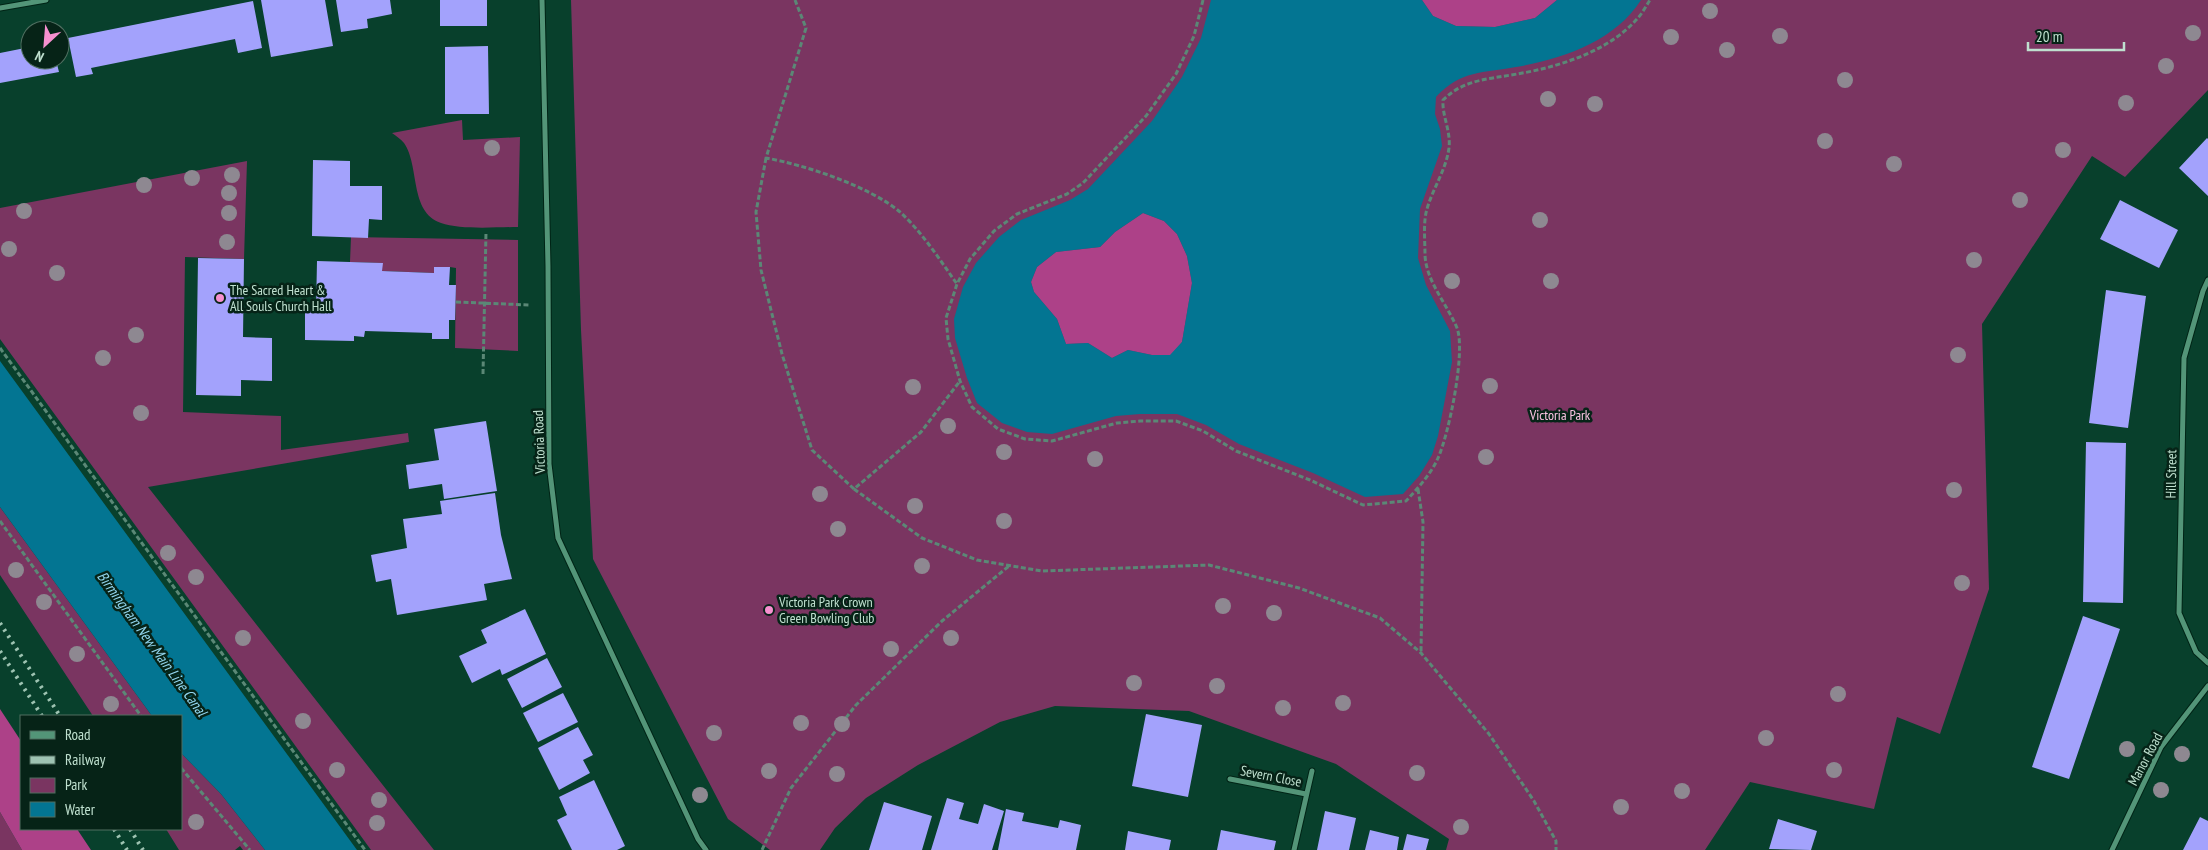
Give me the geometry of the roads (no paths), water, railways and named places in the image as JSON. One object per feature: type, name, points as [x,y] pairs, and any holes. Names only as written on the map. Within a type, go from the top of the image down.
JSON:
[{"type":"street","points":[[0,8],[46,0]]},
{"type":"street","name":"Victoria Road","points":[[542,0],[549,464],[558,538],[698,839],[706,850]]},
{"type":"street","name":"Hill Street","points":[[2208,280],[2203,291],[2184,358],[2179,613],[2196,652],[2208,663]]},
{"type":"street","name":"Manor Road","points":[[2112,850],[2161,747],[2208,686]]},
{"type":"street","name":"Severn Close","points":[[1294,850],[1312,771]]},
{"type":"street","name":"Severn Close","points":[[1230,780],[1306,794]]},
{"type":"water","points":[[1211,0],[1422,0],[1433,16],[1456,26],[1495,27],[1535,18],[1557,0],[1641,0],[1617,27],[1586,46],[1534,64],[1464,77],[1445,88],[1436,97],[1435,114],[1440,129],[1442,146],[1420,209],[1418,258],[1426,285],[1450,331],[1452,362],[1438,436],[1432,455],[1419,476],[1403,494],[1365,497],[1313,473],[1239,444],[1206,425],[1177,414],[1116,416],[1052,434],[1027,432],[1002,423],[977,403],[955,338],[954,319],[963,287],[976,263],[999,237],[1021,220],[1070,200],[1088,189],[1152,121],[1182,77],[1201,38]],"holes":[[[1143,213],[1164,221],[1177,234],[1187,256],[1192,283],[1182,342],[1170,355],[1152,355],[1128,350],[1112,358],[1088,343],[1066,344],[1057,319],[1034,292],[1031,282],[1037,267],[1056,252],[1100,247],[1115,232]]]},
{"type":"water","name":"Birmingham New Main Line Canal","points":[[0,361],[357,850],[265,850],[221,794],[182,754],[182,715],[151,715],[0,507]]},
{"type":"railway","points":[[0,623],[59,715]]},
{"type":"railway","points":[[0,651],[41,715]]},
{"type":"railway","points":[[115,830],[127,850]]},
{"type":"railway","points":[[131,830],[143,850]]},
{"type":"place","name":"The Sacred Heart & All Souls Church Hall","points":[[220,298]]},
{"type":"place","name":"Victoria Park Crown Green Bowling Club","points":[[769,610]]},
{"type":"park label","name":"Victoria Park","points":[[1560,415]]}]
